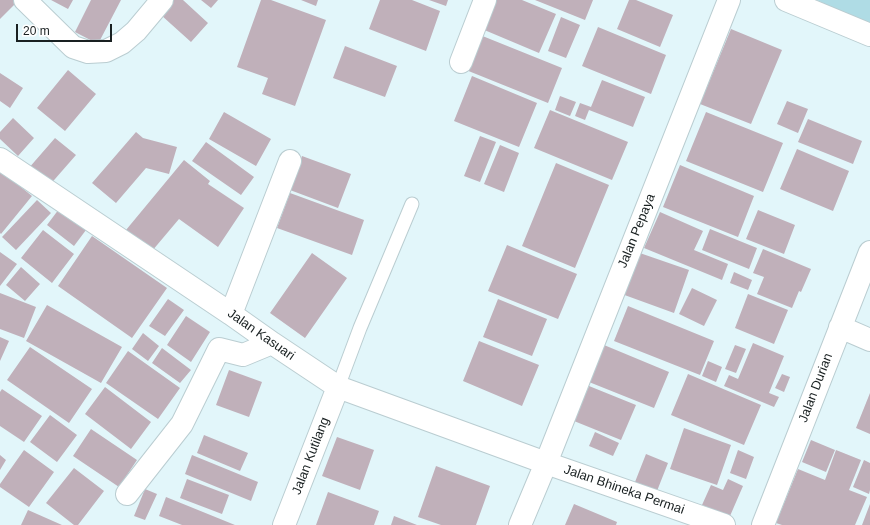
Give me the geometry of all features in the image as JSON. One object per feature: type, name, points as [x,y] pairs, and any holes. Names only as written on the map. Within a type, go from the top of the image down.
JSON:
[{"type":"street","points":[[25,0],[73,46],[88,52],[106,51],[122,42],[136,31],[162,0]]},
{"type":"street","points":[[461,62],[484,0]]},
{"type":"street","name":"Jalan Pepaya","points":[[520,525],[729,0]]},
{"type":"street","points":[[786,0],[870,35]]},
{"type":"street","name":"Jalan Kasuari","points":[[0,158],[232,314],[272,344],[338,387],[546,462]]},
{"type":"street","points":[[232,314],[290,161]]},
{"type":"street","name":"Jalan Durian","points":[[763,525],[870,252]]},
{"type":"street","points":[[840,327],[870,340]]},
{"type":"street","points":[[127,494],[182,424],[219,349],[243,355],[272,344]]},
{"type":"street","name":"Jalan Kutilang","points":[[284,525],[338,387]]},
{"type":"street","name":"Jalan Bhineka Permai","points":[[546,462],[724,525]]},
{"type":"lane","points":[[338,387],[360,328],[412,204]]},
{"type":"shaded area","points":[[817,0],[870,0],[870,28]]},
{"type":"building","points":[[0,0],[19,0],[0,19]]},
{"type":"building","points":[[51,0],[73,0],[68,9]]},
{"type":"building","points":[[91,0],[121,0],[98,44],[75,32]]},
{"type":"building","points":[[174,0],[183,0],[208,23],[191,42],[161,15]]},
{"type":"building","points":[[201,0],[218,0],[211,8]]},
{"type":"building","points":[[261,0],[271,0],[326,20],[295,106],[262,94],[268,78],[237,67]]},
{"type":"building","points":[[301,0],[318,0],[316,6]]},
{"type":"building","points":[[380,0],[412,0],[440,11],[426,51],[369,29]]},
{"type":"building","points":[[429,0],[448,0],[446,6]]},
{"type":"building","points":[[494,0],[522,0],[556,14],[539,53],[482,29]]},
{"type":"building","points":[[535,0],[593,0],[585,20]]},
{"type":"building","points":[[629,0],[636,0],[673,15],[660,47],[617,29]]},
{"type":"building","points":[[561,17],[580,25],[566,58],[548,51]]},
{"type":"building","points":[[598,27],[666,55],[651,94],[582,66]]},
{"type":"building","points":[[731,29],[782,50],[751,124],[700,104]]},
{"type":"building","points":[[480,35],[562,68],[548,103],[466,70]]},
{"type":"building","points":[[345,46],[397,66],[385,97],[333,78]]},
{"type":"building","points":[[68,70],[96,94],[65,131],[37,108]]},
{"type":"building","points":[[0,73],[23,88],[10,108],[0,101]]},
{"type":"building","points":[[472,76],[537,103],[519,147],[454,121]]},
{"type":"building","points":[[602,80],[645,97],[633,127],[589,110],[585,120],[575,116],[580,103],[591,107]]},
{"type":"building","points":[[560,96],[576,102],[570,116],[555,110]]},
{"type":"building","points":[[787,101],[808,109],[798,133],[777,124]]},
{"type":"building","points":[[550,110],[628,142],[612,180],[534,148]]},
{"type":"building","points":[[224,112],[271,139],[256,166],[209,139]]},
{"type":"building","points":[[706,112],[783,143],[763,192],[686,161]]},
{"type":"building","points":[[13,118],[34,138],[18,156],[0,139],[0,132]]},
{"type":"building","points":[[808,119],[862,141],[853,164],[798,142]]},
{"type":"building","points":[[136,132],[143,138],[177,147],[169,174],[146,168],[116,203],[92,183]]},
{"type":"building","points":[[480,136],[496,142],[480,182],[464,176]]},
{"type":"building","points":[[55,138],[76,155],[48,187],[28,169]]},
{"type":"building","points":[[206,142],[254,177],[241,195],[192,161]]},
{"type":"building","points":[[500,145],[519,153],[504,192],[484,184]]},
{"type":"building","points":[[797,149],[849,171],[833,211],[780,189]]},
{"type":"building","points":[[302,156],[351,174],[338,208],[290,190]]},
{"type":"building","points":[[184,160],[210,181],[208,184],[244,208],[218,247],[179,219],[152,251],[126,230]]},
{"type":"building","points":[[556,163],[609,185],[575,268],[522,246]]},
{"type":"building","points":[[680,165],[754,196],[738,237],[663,207]]},
{"type":"building","points":[[0,170],[32,196],[1,234],[0,233]]},
{"type":"building","points":[[290,193],[364,220],[352,255],[277,228]]},
{"type":"building","points":[[37,200],[51,213],[16,250],[2,237]]},
{"type":"building","points":[[59,209],[86,230],[74,246],[47,225]]},
{"type":"building","points":[[758,210],[795,225],[784,254],[746,239]]},
{"type":"building","points":[[660,212],[703,231],[694,250],[728,264],[722,280],[644,248]]},
{"type":"building","points":[[710,229],[757,248],[749,269],[702,250]]},
{"type":"building","points":[[43,230],[74,254],[52,283],[21,258]]},
{"type":"building","points":[[92,236],[167,288],[132,338],[58,286]]},
{"type":"building","points":[[507,245],[577,274],[558,319],[488,291]]},
{"type":"building","points":[[763,249],[811,269],[792,308],[757,294],[764,277],[753,273]]},
{"type":"building","points":[[634,251],[689,270],[674,313],[619,293]]},
{"type":"building","points":[[0,252],[17,264],[0,286]]},
{"type":"building","points":[[312,253],[347,278],[305,338],[270,313]]},
{"type":"building","points":[[21,267],[40,284],[25,301],[6,285]]},
{"type":"building","points":[[734,272],[752,280],[748,290],[730,283]]},
{"type":"building","points":[[692,288],[717,300],[704,326],[679,314]]},
{"type":"building","points":[[0,293],[36,307],[24,338],[0,329]]},
{"type":"building","points":[[748,294],[788,310],[774,344],[735,328]]},
{"type":"building","points":[[168,299],[184,310],[165,336],[149,326]]},
{"type":"building","points":[[498,299],[547,319],[532,356],[483,337]]},
{"type":"building","points":[[47,305],[122,347],[101,383],[26,341]]},
{"type":"building","points":[[628,306],[714,341],[700,375],[614,341]]},
{"type":"building","points":[[186,316],[210,332],[191,362],[167,345]]},
{"type":"building","points":[[143,333],[159,346],[148,361],[132,349]]},
{"type":"building","points":[[0,337],[9,341],[0,361]]},
{"type":"building","points":[[479,341],[539,365],[522,406],[463,381]]},
{"type":"building","points":[[753,343],[784,356],[769,393],[779,397],[774,407],[724,386],[729,375],[738,379]]},
{"type":"building","points":[[604,345],[669,372],[654,408],[589,382]]},
{"type":"building","points":[[735,345],[746,349],[736,373],[725,369]]},
{"type":"building","points":[[30,347],[92,389],[69,423],[7,380]]},
{"type":"building","points":[[162,348],[191,370],[180,383],[152,363]]},
{"type":"building","points":[[128,351],[180,388],[158,419],[106,383]]},
{"type":"building","points":[[708,361],[722,367],[716,382],[702,376]]},
{"type":"building","points":[[229,370],[262,382],[249,417],[216,405]]},
{"type":"building","points":[[688,374],[761,405],[744,445],[671,415]]},
{"type":"building","points":[[782,374],[790,377],[784,392],[775,388]]},
{"type":"building","points":[[589,386],[636,405],[621,440],[574,421]]},
{"type":"building","points":[[105,387],[151,422],[131,449],[85,414]]},
{"type":"building","points":[[2,389],[42,416],[24,442],[0,426],[0,392]]},
{"type":"building","points":[[870,393],[870,434],[856,428]]},
{"type":"building","points":[[50,415],[77,435],[57,462],[30,442]]},
{"type":"building","points":[[684,428],[731,445],[717,485],[670,469]]},
{"type":"building","points":[[91,429],[137,460],[119,487],[73,456]]},
{"type":"building","points":[[595,432],[619,443],[613,456],[589,446]]},
{"type":"building","points":[[204,435],[248,453],[240,471],[197,453]]},
{"type":"building","points":[[337,437],[374,450],[360,490],[322,476]]},
{"type":"building","points":[[811,440],[835,450],[826,472],[802,462]]},
{"type":"building","points":[[24,450],[54,472],[29,507],[0,487],[0,484]]},
{"type":"building","points":[[738,450],[754,457],[746,479],[730,473]]},
{"type":"building","points":[[836,450],[861,460],[849,490],[867,497],[855,525],[782,525],[776,523],[798,469],[825,480]]},
{"type":"building","points":[[646,454],[668,463],[657,491],[635,482]]},
{"type":"building","points":[[0,455],[6,460],[0,470]]},
{"type":"building","points":[[192,455],[258,482],[251,501],[185,474]]},
{"type":"building","points":[[864,460],[870,463],[869,494],[853,487]]},
{"type":"building","points":[[436,466],[490,486],[476,525],[441,525],[418,517]]},
{"type":"building","points":[[74,468],[104,491],[78,525],[74,525],[46,503]]},
{"type":"building","points":[[187,479],[229,495],[222,514],[180,498]]},
{"type":"building","points":[[728,479],[743,486],[730,516],[702,505],[711,485],[723,490]]},
{"type":"building","points":[[145,489],[157,494],[145,520],[134,516]]},
{"type":"building","points":[[328,492],[379,511],[374,525],[316,525]]},
{"type":"building","points":[[166,497],[235,525],[182,525],[159,516]]},
{"type":"building","points":[[574,504],[617,522],[616,525],[565,525]]},
{"type":"building","points":[[870,504],[870,525],[862,525]]},
{"type":"building","points":[[28,510],[62,525],[21,525]]},
{"type":"building","points":[[394,516],[417,525],[391,525]]}]
